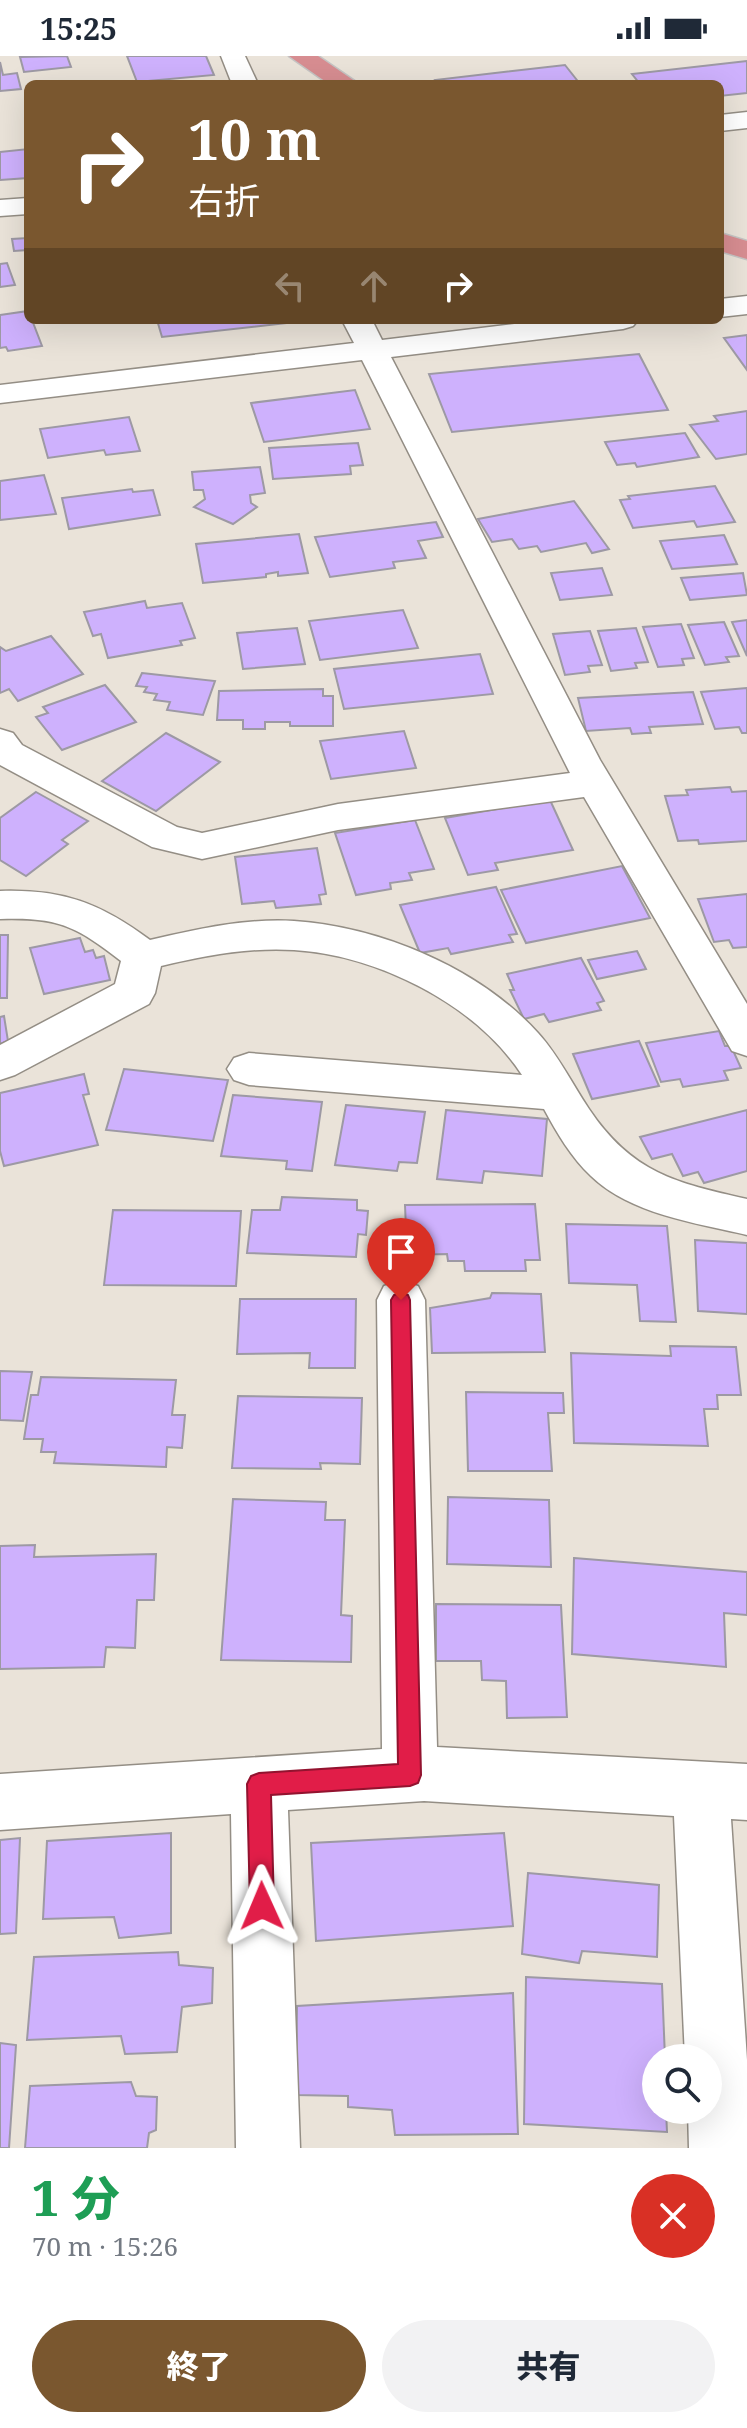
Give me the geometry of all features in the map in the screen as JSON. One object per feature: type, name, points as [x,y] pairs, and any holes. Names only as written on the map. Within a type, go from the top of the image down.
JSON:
[{"type":"highway","points":[[301,56],[340,80]]},
{"type":"highway","points":[[724,242],[747,251]]},
{"type":"street","points":[[233,56],[243,80]]},
{"type":"street","points":[[724,123],[747,120]]},
{"type":"street","points":[[0,208],[24,206]]},
{"type":"street","points":[[724,308],[747,305]]},
{"type":"street","points":[[0,394],[365,336],[558,324]]},
{"type":"street","points":[[365,336],[596,785],[747,1040]]},
{"type":"street","points":[[0,741],[9,754],[166,838],[195,846],[218,844],[338,817],[571,785],[596,785]]},
{"type":"street","points":[[0,905],[41,902],[95,919],[143,956],[247,935],[294,934],[332,939],[398,959],[464,994],[513,1035],[534,1057],[556,1094],[619,1174],[669,1197],[747,1217]]},
{"type":"street","points":[[0,1064],[134,993],[143,956]]},
{"type":"street","points":[[249,1069],[556,1094]]},
{"type":"street","points":[[401,1300],[410,1775]]},
{"type":"street","points":[[0,1802],[410,1775],[724,1790],[721,2148]]},
{"type":"street","points":[[259,1784],[268,2148]]},
{"type":"building","points":[[67,56],[71,67],[24,72],[20,57]]},
{"type":"building","points":[[127,56],[206,56],[214,75],[159,80],[136,80]]},
{"type":"building","points":[[747,61],[747,93],[724,96],[724,80],[637,80],[632,74]]},
{"type":"building","points":[[0,62],[3,75],[17,73],[21,89],[0,91]]},
{"type":"building","points":[[565,65],[577,80],[435,80]]},
{"type":"building","points":[[24,149],[24,178],[0,180],[0,152]]},
{"type":"building","points":[[24,238],[24,250],[14,251],[12,239]]},
{"type":"building","points":[[7,263],[15,285],[0,287],[0,264]]},
{"type":"building","points":[[24,312],[24,324],[34,324],[42,346],[8,351],[6,347],[0,348],[0,315]]},
{"type":"building","points":[[158,324],[277,324],[162,337]]},
{"type":"building","points":[[747,335],[747,370],[724,338]]},
{"type":"building","points":[[639,354],[668,410],[452,432],[429,374]]},
{"type":"building","points":[[355,390],[370,429],[264,442],[251,403]]},
{"type":"building","points":[[747,411],[747,454],[716,459],[690,425],[718,421],[714,416]]},
{"type":"building","points":[[129,417],[140,451],[106,455],[104,450],[48,458],[40,429]]},
{"type":"building","points":[[685,433],[699,457],[637,467],[635,463],[617,465],[605,442]]},
{"type":"building","points":[[358,443],[363,465],[350,466],[351,474],[273,479],[269,448]]},
{"type":"building","points":[[260,467],[265,493],[250,495],[251,503],[257,507],[233,524],[194,507],[205,499],[203,490],[194,490],[192,472]]},
{"type":"building","points":[[44,475],[56,514],[0,520],[0,481]]},
{"type":"building","points":[[715,486],[735,522],[697,527],[694,521],[633,528],[620,500],[630,499],[628,496]]},
{"type":"building","points":[[132,489],[133,492],[153,490],[160,515],[69,529],[62,498]]},
{"type":"building","points":[[574,501],[609,549],[592,553],[586,543],[541,552],[537,546],[519,549],[512,539],[492,542],[478,519]]},
{"type":"building","points":[[436,522],[443,537],[418,541],[426,558],[393,562],[395,568],[330,577],[315,537]]},
{"type":"building","points":[[299,534],[308,573],[278,576],[278,572],[266,574],[266,577],[203,583],[196,544]]},
{"type":"building","points":[[724,535],[737,564],[672,569],[660,541]]},
{"type":"building","points":[[602,568],[612,595],[560,600],[551,573]]},
{"type":"building","points":[[743,573],[747,595],[690,600],[681,578]]},
{"type":"building","points":[[145,601],[147,608],[182,603],[195,638],[180,641],[182,645],[108,658],[101,634],[93,636],[84,612]]},
{"type":"building","points":[[403,610],[418,648],[320,660],[309,621]]},
{"type":"building","points":[[747,620],[747,656],[732,622]]},
{"type":"building","points":[[724,622],[739,656],[726,657],[729,662],[705,665],[688,625]]},
{"type":"building","points":[[681,624],[694,658],[682,659],[684,665],[658,667],[643,627]]},
{"type":"building","points":[[297,628],[305,664],[243,669],[237,633]]},
{"type":"building","points":[[636,628],[648,662],[635,663],[637,668],[611,671],[598,631]]},
{"type":"building","points":[[590,631],[602,665],[588,666],[590,672],[565,675],[553,634]]},
{"type":"building","points":[[51,636],[83,674],[18,701],[9,689],[0,693],[0,647],[6,651]]},
{"type":"building","points":[[480,654],[493,694],[344,709],[334,669]]},
{"type":"building","points":[[142,673],[215,681],[203,715],[167,710],[170,702],[154,700],[157,694],[144,692],[147,687],[136,686]]},
{"type":"building","points":[[105,685],[136,722],[62,750],[36,717],[48,713],[43,707]]},
{"type":"building","points":[[747,688],[747,733],[742,733],[739,727],[715,729],[701,692]]},
{"type":"building","points":[[323,689],[323,696],[333,696],[333,726],[290,726],[290,722],[265,722],[265,729],[243,729],[243,720],[217,720],[219,691]]},
{"type":"building","points":[[693,692],[703,724],[649,727],[651,733],[632,734],[630,728],[586,731],[578,698]]},
{"type":"building","points":[[404,731],[416,768],[331,779],[320,741]]},
{"type":"building","points":[[166,733],[220,762],[156,811],[102,781]]},
{"type":"building","points":[[730,787],[732,792],[747,791],[747,841],[699,844],[698,840],[678,841],[665,796],[688,795],[686,790]]},
{"type":"building","points":[[36,792],[88,821],[62,840],[68,844],[26,876],[0,860],[0,818]]},
{"type":"building","points":[[550,800],[573,850],[495,863],[498,870],[468,875],[445,818]]},
{"type":"building","points":[[415,820],[434,869],[409,873],[412,880],[390,883],[391,889],[356,895],[335,833]]},
{"type":"building","points":[[317,848],[326,894],[319,895],[321,904],[276,908],[274,901],[242,904],[235,857]]},
{"type":"building","points":[[622,866],[650,918],[526,943],[501,890]]},
{"type":"building","points":[[496,887],[517,934],[509,935],[513,942],[451,954],[448,948],[420,953],[400,905]]},
{"type":"building","points":[[747,894],[747,947],[733,948],[729,940],[714,942],[698,899]]},
{"type":"building","points":[[0,935],[8,935],[7,998],[0,998]]},
{"type":"building","points":[[80,938],[85,952],[93,950],[96,958],[104,956],[110,980],[44,994],[30,948]]},
{"type":"building","points":[[637,951],[646,969],[597,979],[588,960]]},
{"type":"building","points":[[581,958],[604,1001],[597,1003],[601,1010],[549,1022],[544,1014],[524,1019],[510,990],[514,990],[507,974]]},
{"type":"building","points":[[4,1016],[8,1041],[0,1044],[0,1017]]},
{"type":"building","points":[[719,1031],[725,1046],[731,1046],[741,1068],[724,1071],[728,1080],[683,1087],[680,1079],[661,1082],[646,1043]]},
{"type":"building","points":[[639,1041],[659,1086],[592,1099],[573,1054]]},
{"type":"building","points":[[124,1069],[228,1080],[213,1141],[106,1130]]},
{"type":"building","points":[[84,1074],[89,1094],[83,1095],[98,1145],[4,1166],[0,1151],[0,1093]]},
{"type":"building","points":[[233,1095],[322,1102],[312,1171],[286,1169],[287,1161],[221,1156]]},
{"type":"building","points":[[346,1105],[425,1112],[417,1163],[399,1162],[397,1171],[335,1165]]},
{"type":"building","points":[[446,1110],[547,1119],[542,1176],[484,1171],[482,1183],[437,1179]]},
{"type":"building","points":[[747,1110],[747,1171],[704,1183],[698,1172],[683,1176],[672,1154],[652,1159],[640,1137]]},
{"type":"building","points":[[282,1197],[357,1200],[357,1210],[368,1211],[366,1235],[358,1234],[356,1257],[247,1253],[252,1210],[280,1210]]},
{"type":"building","points":[[535,1204],[540,1260],[525,1260],[526,1271],[465,1271],[464,1261],[448,1261],[447,1254],[407,1255],[405,1205]]},
{"type":"building","points":[[113,1210],[241,1211],[236,1286],[104,1285]]},
{"type":"building","points":[[566,1224],[667,1226],[676,1322],[640,1321],[637,1285],[569,1283]]},
{"type":"building","points":[[695,1240],[747,1243],[747,1314],[698,1311]]},
{"type":"building","points":[[492,1293],[541,1294],[545,1352],[432,1353],[430,1308],[490,1298]]},
{"type":"building","points":[[240,1299],[356,1299],[355,1368],[309,1368],[310,1353],[237,1354]]},
{"type":"building","points":[[670,1346],[736,1347],[741,1395],[717,1395],[718,1409],[704,1409],[708,1446],[574,1443],[571,1353],[671,1356]]},
{"type":"building","points":[[0,1371],[32,1372],[23,1421],[0,1420]]},
{"type":"building","points":[[41,1377],[176,1380],[172,1415],[185,1415],[182,1448],[167,1447],[166,1467],[54,1463],[56,1452],[41,1452],[43,1439],[24,1439],[31,1395],[38,1395]]},
{"type":"building","points":[[466,1392],[563,1393],[564,1413],[548,1413],[552,1471],[468,1471]]},
{"type":"building","points":[[238,1396],[362,1398],[360,1464],[320,1463],[321,1469],[232,1468]]},
{"type":"building","points":[[448,1497],[549,1500],[551,1567],[447,1564]]},
{"type":"building","points":[[233,1499],[326,1502],[325,1520],[345,1520],[341,1615],[352,1616],[351,1662],[221,1660]]},
{"type":"building","points":[[35,1545],[34,1557],[156,1554],[154,1600],[137,1600],[135,1648],[106,1647],[104,1667],[0,1669],[0,1546]]},
{"type":"building","points":[[574,1558],[747,1572],[747,1615],[724,1613],[726,1667],[572,1654]]},
{"type":"building","points":[[436,1604],[561,1605],[567,1717],[507,1718],[506,1681],[482,1680],[481,1661],[436,1661]]},
{"type":"building","points":[[171,1833],[171,1933],[119,1938],[114,1917],[43,1919],[47,1841]]},
{"type":"building","points":[[504,1833],[513,1926],[316,1941],[311,1843]]},
{"type":"building","points":[[20,1838],[16,1933],[0,1934],[0,1840]]},
{"type":"building","points":[[528,1873],[659,1885],[657,1957],[582,1951],[579,1963],[522,1954]]},
{"type":"building","points":[[178,1952],[179,1965],[213,1968],[212,2003],[182,2007],[177,2052],[125,2054],[121,2036],[27,2040],[34,1957]]},
{"type":"building","points":[[526,1977],[662,1984],[664,2044],[642,2044],[642,2124],[667,2124],[667,2132],[524,2124]]},
{"type":"building","points":[[513,1993],[518,2134],[395,2135],[392,2110],[348,2107],[348,2096],[296,2095],[297,2006]]},
{"type":"building","points":[[0,2043],[16,2045],[9,2148],[0,2148]]},
{"type":"building","points":[[131,2082],[136,2096],[157,2097],[156,2130],[149,2133],[147,2148],[25,2148],[30,2086]]},
{"type":"route","points":[[262,1906],[259,1784],[410,1775],[401,1300]]}]
